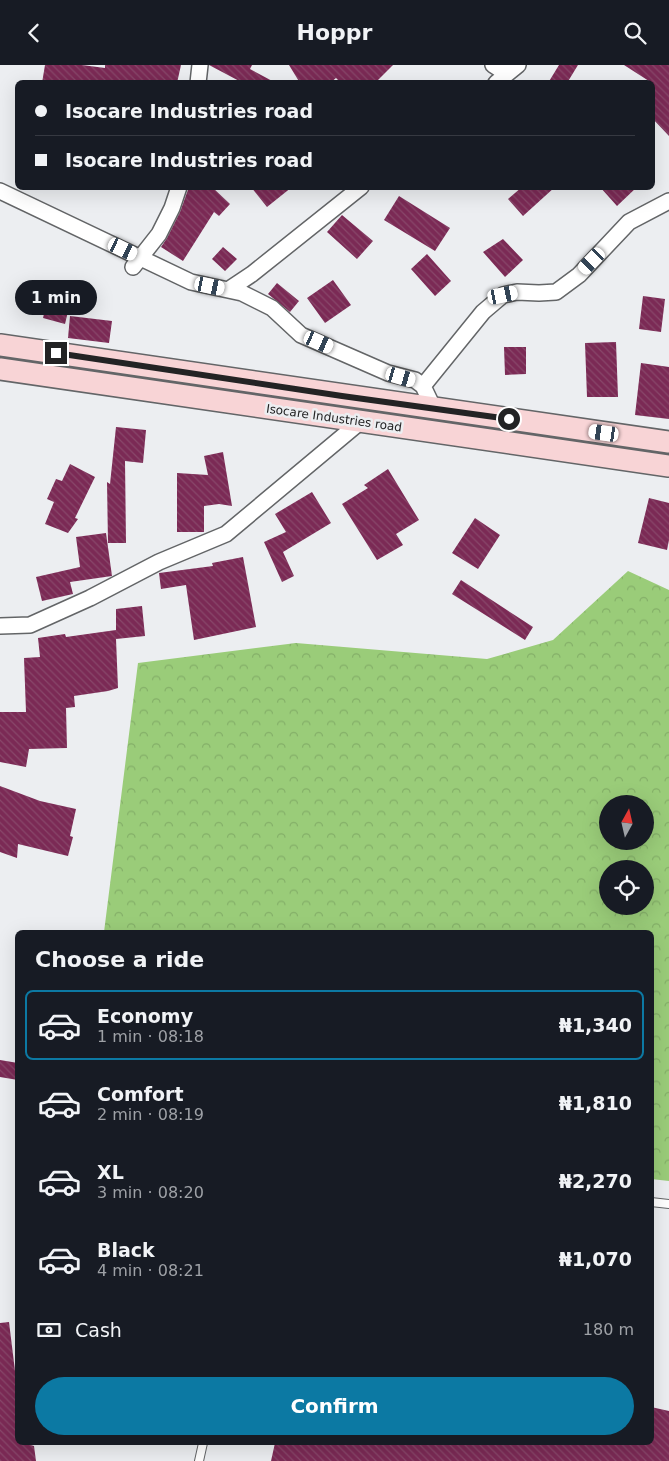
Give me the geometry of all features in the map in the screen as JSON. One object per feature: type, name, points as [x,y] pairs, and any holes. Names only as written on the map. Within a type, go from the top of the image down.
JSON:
[{"type":"street","points":[[198,80],[200,65]]},
{"type":"street","points":[[493,65],[507,74]]},
{"type":"street","points":[[136,263],[159,234],[172,209],[178,190]]},
{"type":"street","points":[[228,290],[252,274],[357,190]]},
{"type":"street","points":[[0,191],[136,263],[191,283],[242,293],[272,308],[301,335],[388,373],[415,380],[423,386],[433,407]]},
{"type":"street","points":[[423,386],[483,312],[503,295],[517,291],[556,292],[579,275],[629,223],[669,201]]},
{"type":"street","points":[[8,369],[9,346]]},
{"type":"street","name":"Isocare Industries road","points":[[9,346],[342,396],[433,407],[669,442]]},
{"type":"street","name":"Isocare Industries road","points":[[8,369],[669,466]]},
{"type":"street","points":[[0,626],[30,625],[90,598],[159,562],[226,534],[360,422]]},
{"type":"lane","points":[[654,1202],[669,1204]]},
{"type":"lane","points":[[199,1461],[203,1445]]},
{"type":"green space","points":[[628,571],[669,590],[669,1181],[654,1179],[654,930],[104,930],[138,663],[296,643],[487,659],[553,640]]},
{"type":"building","points":[[45,65],[82,65],[105,68],[105,65],[181,65],[178,80],[42,80]]},
{"type":"building","points":[[209,65],[252,65],[250,69],[270,80],[237,80]]},
{"type":"building","points":[[289,65],[393,65],[378,80],[338,80],[336,78],[334,80],[298,80]]},
{"type":"building","points":[[559,65],[578,65],[569,80],[550,80]]},
{"type":"building","points":[[624,65],[669,65],[669,136],[655,121],[655,80],[647,80]]},
{"type":"building","points":[[188,190],[215,190],[230,204],[219,216],[214,212],[183,261],[161,247],[180,212]]},
{"type":"building","points":[[253,190],[288,190],[267,207]]},
{"type":"building","points":[[518,190],[552,190],[523,216],[508,199]]},
{"type":"building","points":[[603,190],[634,190],[617,206]]},
{"type":"building","points":[[399,196],[450,228],[435,251],[384,220]]},
{"type":"building","points":[[342,215],[373,241],[357,259],[327,232]]},
{"type":"building","points":[[503,239],[523,260],[505,277],[483,252]]},
{"type":"building","points":[[223,247],[237,259],[225,271],[212,259]]},
{"type":"building","points":[[427,254],[451,281],[435,296],[411,269]]},
{"type":"building","points":[[333,280],[351,305],[325,323],[307,298]]},
{"type":"building","points":[[277,283],[299,301],[290,312],[268,294]]},
{"type":"building","points":[[643,296],[665,299],[661,332],[639,329]]},
{"type":"building","points":[[48,297],[70,303],[65,324],[43,318]]},
{"type":"building","points":[[70,316],[112,321],[109,343],[68,338]]},
{"type":"building","points":[[616,342],[618,397],[587,397],[585,343]]},
{"type":"building","points":[[504,347],[526,347],[526,374],[505,375]]},
{"type":"building","points":[[641,363],[669,367],[669,419],[635,415]]},
{"type":"building","points":[[116,427],[146,430],[143,463],[125,461],[126,543],[108,543],[107,482],[110,484]]},
{"type":"building","points":[[223,452],[232,506],[219,504],[204,506],[204,532],[177,532],[177,473],[208,475],[204,456]]},
{"type":"building","points":[[70,464],[95,477],[75,518],[78,519],[68,533],[45,524],[54,502],[47,499],[56,479],[62,481]]},
{"type":"building","points":[[388,469],[419,520],[396,534],[403,545],[377,560],[342,504],[368,488],[364,485]]},
{"type":"building","points":[[312,492],[331,523],[283,552],[294,576],[282,582],[264,542],[286,532],[275,514]]},
{"type":"building","points":[[649,498],[669,503],[669,540],[667,550],[638,543]]},
{"type":"building","points":[[475,518],[500,535],[478,569],[452,553]]},
{"type":"building","points":[[106,533],[112,576],[70,582],[73,594],[42,601],[36,577],[80,567],[76,537]]},
{"type":"building","points":[[243,557],[256,627],[194,640],[186,585],[161,589],[159,573],[213,566],[212,563]]},
{"type":"building","points":[[461,580],[533,627],[525,640],[452,594]]},
{"type":"building","points":[[142,606],[145,636],[116,639],[118,688],[74,696],[75,707],[66,708],[67,748],[29,749],[26,767],[0,762],[0,712],[26,712],[24,658],[40,657],[38,638],[65,634],[66,637],[116,630],[116,609]]},
{"type":"building","points":[[0,786],[40,801],[76,809],[70,836],[73,837],[68,856],[18,844],[17,858],[0,852]]},
{"type":"building","points":[[0,1060],[15,1062],[15,1080],[0,1077]]},
{"type":"building","points":[[9,1322],[15,1371],[15,1445],[34,1446],[36,1461],[0,1461],[0,1323]]},
{"type":"building","points":[[654,1408],[669,1411],[669,1461],[271,1461],[275,1445],[654,1445]]},
{"type":"route","points":[[56,353],[509,419]]}]
